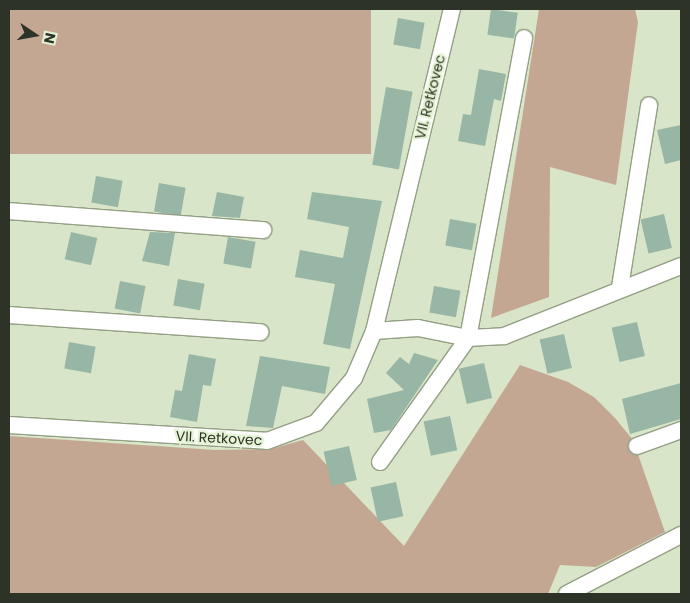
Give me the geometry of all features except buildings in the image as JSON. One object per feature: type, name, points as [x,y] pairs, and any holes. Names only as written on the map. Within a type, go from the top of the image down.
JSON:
[{"type":"street","name":"VII. Retkovec","points":[[9,425],[267,441],[292,435],[316,423],[354,378],[374,331],[452,9]]},
{"type":"street","points":[[380,462],[468,338],[524,38]]},
{"type":"street","points":[[620,287],[649,105]]},
{"type":"street","points":[[9,212],[263,230]]},
{"type":"street","points":[[374,331],[418,328],[468,338],[504,336],[620,287],[681,266]]},
{"type":"street","points":[[9,315],[260,332]]},
{"type":"street","points":[[637,446],[681,430]]},
{"type":"street","points":[[567,594],[681,535]]},
{"type":"shaded area","points":[[9,9],[371,9],[371,154],[9,154]]},
{"type":"shaded area","points":[[539,9],[635,9],[638,22],[616,185],[550,167],[549,297],[491,318]]},
{"type":"shaded area","points":[[520,365],[568,382],[594,397],[615,418],[633,440],[665,532],[596,567],[560,565],[548,594],[9,594],[9,436],[215,450],[271,449],[303,440],[404,546]]}]
